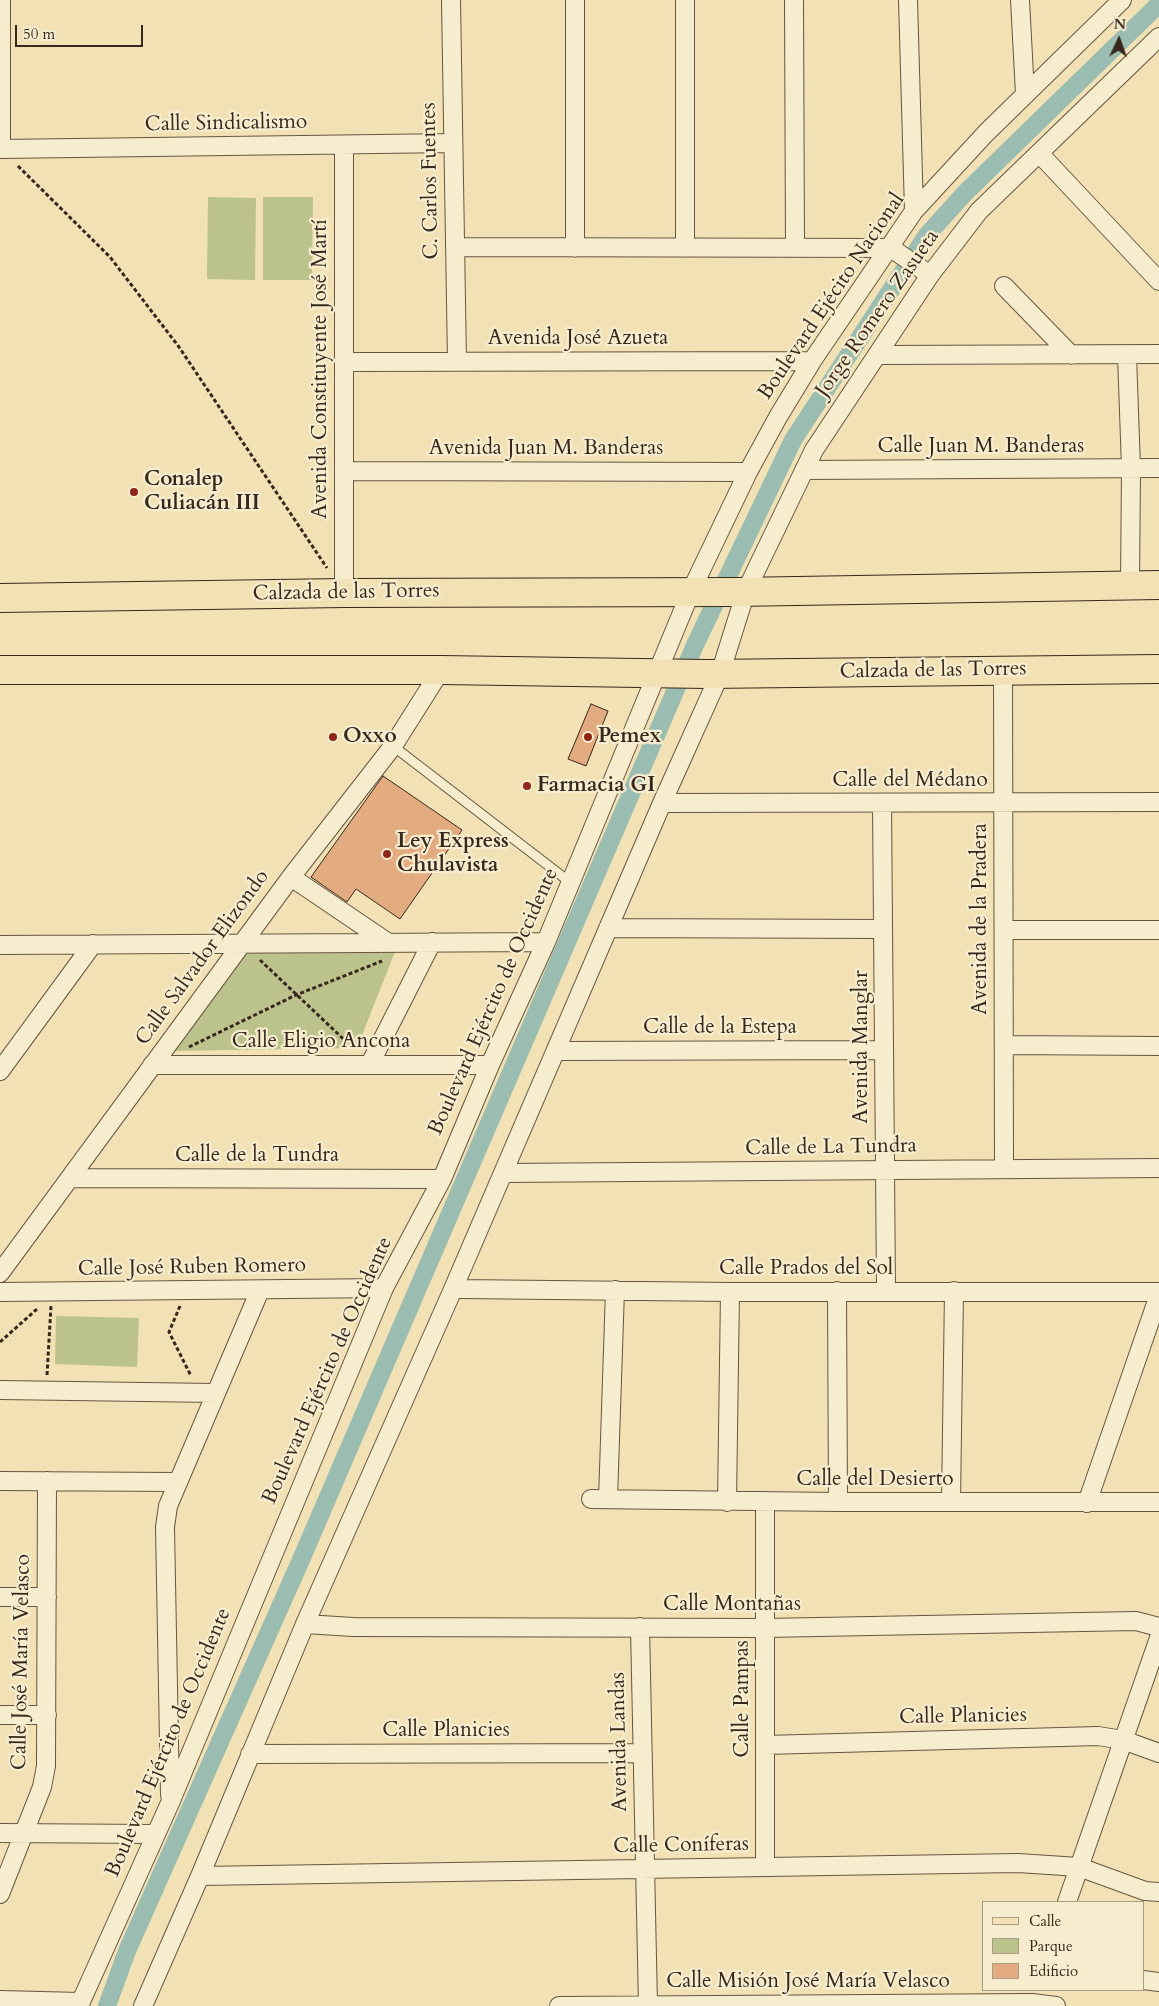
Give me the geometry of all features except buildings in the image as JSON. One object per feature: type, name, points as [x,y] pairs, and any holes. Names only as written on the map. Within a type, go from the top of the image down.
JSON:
[{"type":"main road","name":"Calzada de las Torres","points":[[0,598],[1159,586]]},
{"type":"main road","name":"Calzada de las Torres","points":[[667,673],[1159,669]]},
{"type":"main road","points":[[0,670],[441,670],[667,673]]},
{"type":"street","points":[[0,149],[1,0]]},
{"type":"street","name":"C. Carlos Fuentes","points":[[451,0],[457,362]]},
{"type":"street","points":[[575,0],[576,248]]},
{"type":"street","points":[[684,0],[685,248]]},
{"type":"street","points":[[794,0],[795,248]]},
{"type":"street","points":[[908,0],[914,212]]},
{"type":"street","points":[[1020,0],[1025,94]]},
{"type":"street","name":"Boulevard Ejécito Nacional","points":[[667,673],[721,591],[748,472],[812,361],[893,251],[914,212],[1025,94],[1122,0]]},
{"type":"street","name":"Jorge Romero Zasueta","points":[[713,674],[721,591],[804,470],[835,416],[877,355],[925,272],[979,211],[1159,37]]},
{"type":"street","name":"Calle Sindicalismo","points":[[0,149],[453,143]]},
{"type":"street","name":"Avenida Constituyente José Martí","points":[[344,145],[344,593]]},
{"type":"street","points":[[1039,152],[1159,281]]},
{"type":"street","points":[[455,247],[795,248],[893,251],[925,272]]},
{"type":"street","points":[[1004,286],[1071,355]]},
{"type":"street","points":[[877,355],[1159,354]]},
{"type":"street","points":[[1127,355],[1131,468],[1130,586]]},
{"type":"street","name":"Avenida José Azueta","points":[[344,362],[812,361]]},
{"type":"street","name":"Calle Juan M. Banderas","points":[[804,470],[1159,468]]},
{"type":"street","name":"Avenida Juan M. Banderas","points":[[344,472],[748,472]]},
{"type":"street","name":"Calle Salvador Elizondo","points":[[0,1273],[72,1178],[152,1065],[291,877],[393,746],[441,670]]},
{"type":"street","name":"Avenida de la Pradera","points":[[1003,670],[1004,1169]]},
{"type":"street","name":"Boulevard Ejército de Occidente","points":[[80,2004],[170,1803],[384,1288],[442,1179],[490,1064],[667,673]]},
{"type":"street","points":[[143,2006],[200,1876],[305,1624],[557,1051],[662,803],[713,674]]},
{"type":"street","name":"Calle del Médano","points":[[662,803],[1159,802]]},
{"type":"street","name":"Avenida Manglar","points":[[882,803],[886,1291]]},
{"type":"street","points":[[291,877],[387,951]]},
{"type":"street","points":[[608,928],[883,929]]},
{"type":"street","points":[[1004,930],[1159,930]]},
{"type":"street","points":[[370,1064],[432,942]]},
{"type":"street","points":[[0,945],[243,943],[387,951],[432,942],[546,942]]},
{"type":"street","points":[[3,1062],[93,944]]},
{"type":"street","points":[[1004,1045],[1159,1046]]},
{"type":"street","name":"Calle de la Estepa","points":[[557,1051],[884,1050]]},
{"type":"street","name":"Calle Eligio Ancona","points":[[152,1065],[490,1064]]},
{"type":"street","name":"Calle de La Tundra","points":[[504,1173],[1159,1168]]},
{"type":"street","name":"Calle de la Tundra","points":[[72,1178],[442,1179]]},
{"type":"street","name":"Calle Prados del Sol","points":[[454,1287],[461,1289],[730,1292],[954,1291],[1159,1293]]},
{"type":"street","name":"Calle José Ruben Romero","points":[[0,1292],[56,1294],[187,1290],[384,1288]]},
{"type":"street","points":[[170,1803],[165,1527],[168,1506],[207,1393],[260,1290]]},
{"type":"street","name":"Calle del Desierto","points":[[615,1290],[600,1499],[727,1502],[1159,1502]]},
{"type":"street","points":[[837,1291],[838,1502]]},
{"type":"street","points":[[951,1502],[954,1291]]},
{"type":"street","points":[[727,1502],[730,1292]]},
{"type":"street","points":[[1087,1503],[1159,1293]]},
{"type":"street","points":[[0,1390],[207,1393]]},
{"type":"street","points":[[0,1481],[177,1482]]},
{"type":"street","name":"Calle José María Velasco","points":[[0,1894],[42,1787],[46,1766],[47,1481]]},
{"type":"street","name":"Calle Pampas","points":[[765,1502],[765,1867]]},
{"type":"street","points":[[0,1597],[47,1597]]},
{"type":"street","name":"Calle Montañas","points":[[305,1624],[353,1627],[765,1628],[1136,1621],[1159,1627]]},
{"type":"street","name":"Avenida Landas","points":[[640,1628],[648,2005]]},
{"type":"street","points":[[1067,1901],[1159,1638]]},
{"type":"street","points":[[0,1715],[46,1715]]},
{"type":"street","name":"Calle Planicies","points":[[765,1745],[1098,1736],[1123,1740],[1159,1753]]},
{"type":"street","name":"Calle Planicies","points":[[250,1754],[643,1753]]},
{"type":"street","points":[[0,1833],[155,1834]]},
{"type":"street","name":"Calle Coníferas","points":[[200,1876],[1018,1864],[1079,1867],[1144,1891],[1159,1892]]},
{"type":"street","points":[[1144,1980],[1159,1982]]},
{"type":"street","points":[[0,2000],[80,2004]]},
{"type":"street","name":"Calle Misión José María Velasco","points":[[559,2006],[1034,2000],[1056,2006]]},
{"type":"lane","points":[[393,746],[571,883]]},
{"type":"path","points":[[0,149],[110,257],[179,347],[344,593]]},
{"type":"path","points":[[243,943],[370,1064]]},
{"type":"path","points":[[186,1048],[387,951]]},
{"type":"path","points":[[187,1290],[168,1332],[207,1393]]},
{"type":"path","points":[[0,1342],[56,1294]]},
{"type":"path","points":[[46,1390],[56,1294]]},
{"type":"green space","points":[[208,197],[256,198],[255,280],[207,279]]},
{"type":"green space","points":[[263,197],[313,197],[312,280],[263,280]]},
{"type":"green space","points":[[396,949],[357,1048],[170,1051],[242,951]]},
{"type":"green space","points":[[56,1316],[139,1318],[137,1367],[55,1364]]},
{"type":"waterway","points":[[107,2006],[127,1951],[300,1562],[695,645],[793,440],[927,235],[964,194],[1159,4]]},
{"type":"place","name":"Conalep Culiacán III","points":[[134,492]]},
{"type":"place","name":"Oxxo","points":[[333,737]]},
{"type":"place","name":"Pemex","points":[[588,737]]},
{"type":"place","name":"Farmacia GI","points":[[527,786]]},
{"type":"place","name":"Ley Express Chulavista","points":[[387,854]]}]
